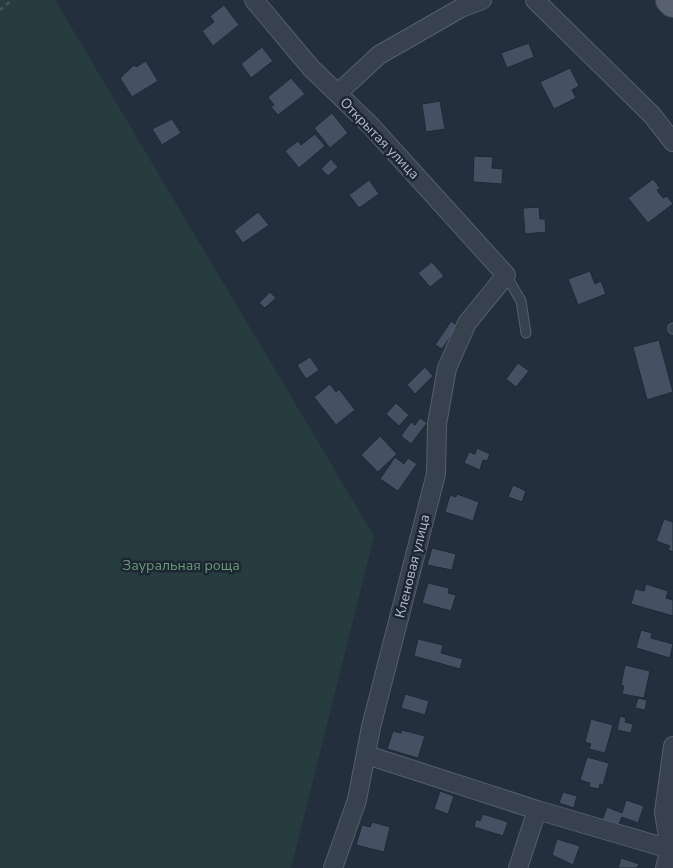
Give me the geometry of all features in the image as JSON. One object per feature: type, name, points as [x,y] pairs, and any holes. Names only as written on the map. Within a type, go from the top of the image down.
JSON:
[{"type":"street","name":"Открытая улица","points":[[254,0],[311,68],[371,126],[506,275]]},
{"type":"street","points":[[338,94],[379,55],[461,8],[482,0]]},
{"type":"street","points":[[535,0],[652,115],[673,142]]},
{"type":"street","name":"Кленовая улица","points":[[334,868],[357,800],[371,727],[436,474],[437,424],[447,368],[467,323],[506,275]]},
{"type":"street","points":[[665,868],[672,850],[664,812],[673,746]]},
{"type":"street","points":[[367,755],[537,810],[672,850]]},
{"type":"street","points":[[518,868],[537,810]]},
{"type":"lane","points":[[506,275],[521,301],[526,333]]},
{"type":"path","points":[[0,10],[12,0]]},
{"type":"green space","name":"Зауральная роща","points":[[0,0],[55,0],[374,536],[291,868],[0,868]]},
{"type":"building","points":[[224,5],[239,25],[213,46],[202,31],[214,22],[210,16]]},
{"type":"building","points":[[529,43],[534,57],[507,68],[501,53]]},
{"type":"building","points":[[262,47],[273,61],[251,78],[241,64]]},
{"type":"building","points":[[146,61],[158,81],[132,97],[120,78],[134,65],[136,67]]},
{"type":"building","points":[[570,68],[579,86],[572,90],[576,98],[554,109],[540,82]]},
{"type":"building","points":[[291,78],[305,94],[278,115],[271,107],[274,105],[268,97]]},
{"type":"building","points":[[440,101],[445,129],[426,132],[422,104]]},
{"type":"building","points":[[332,113],[348,133],[330,148],[314,128]]},
{"type":"building","points":[[172,119],[181,133],[162,145],[152,129]]},
{"type":"building","points":[[315,134],[325,146],[299,168],[285,151],[298,141],[301,145]]},
{"type":"building","points":[[474,156],[493,157],[492,168],[503,169],[502,184],[473,182]]},
{"type":"building","points":[[331,159],[338,167],[328,176],[321,169]]},
{"type":"building","points":[[653,179],[660,188],[657,190],[663,198],[667,196],[673,204],[648,223],[628,198]]},
{"type":"building","points":[[369,180],[379,194],[359,208],[349,195]]},
{"type":"building","points":[[539,207],[540,219],[545,219],[546,232],[525,234],[523,208]]},
{"type":"building","points":[[258,212],[269,225],[243,243],[234,231]]},
{"type":"building","points":[[432,262],[444,276],[430,287],[418,273]]},
{"type":"building","points":[[590,271],[595,284],[601,281],[606,294],[578,305],[568,279]]},
{"type":"building","points":[[270,292],[276,298],[265,308],[259,303]]},
{"type":"building","points":[[451,321],[458,326],[442,349],[435,345]]},
{"type":"building","points":[[659,340],[673,392],[647,400],[633,347]]},
{"type":"building","points":[[310,357],[319,370],[306,379],[297,365]]},
{"type":"building","points":[[518,363],[529,371],[516,387],[506,379]]},
{"type":"building","points":[[425,367],[433,376],[415,394],[407,385]]},
{"type":"building","points":[[330,384],[336,392],[339,389],[355,410],[336,425],[314,397]]},
{"type":"building","points":[[396,403],[409,415],[399,426],[386,414]]},
{"type":"building","points":[[420,418],[427,423],[411,444],[401,436],[411,422],[415,425]]},
{"type":"building","points":[[380,436],[397,454],[378,472],[361,455]]},
{"type":"building","points":[[477,448],[490,454],[487,461],[483,460],[480,470],[464,463],[469,452],[475,454]]},
{"type":"building","points":[[395,457],[404,464],[408,458],[417,464],[398,491],[380,479]]},
{"type":"building","points":[[513,485],[526,491],[522,502],[508,497]]},
{"type":"building","points":[[457,494],[479,502],[473,521],[445,512],[450,495],[456,497]]},
{"type":"building","points":[[664,519],[673,522],[673,552],[668,550],[670,546],[656,541]]},
{"type":"building","points":[[432,548],[456,554],[452,570],[427,565]]},
{"type":"building","points":[[428,583],[449,588],[448,593],[456,595],[451,611],[422,603]]},
{"type":"building","points":[[646,584],[668,591],[666,598],[673,600],[673,616],[631,604],[635,589],[644,591]]},
{"type":"building","points":[[641,630],[652,633],[651,638],[673,644],[670,658],[636,648]]},
{"type":"building","points":[[418,639],[443,645],[441,653],[463,659],[460,669],[414,656]]},
{"type":"building","points":[[625,665],[650,671],[644,698],[622,694],[624,686],[621,685]]},
{"type":"building","points":[[405,694],[429,701],[425,715],[401,708]]},
{"type":"building","points":[[638,698],[647,700],[645,710],[635,708]]},
{"type":"building","points":[[620,716],[626,718],[625,722],[633,724],[631,733],[617,730]]},
{"type":"building","points":[[591,719],[613,725],[605,753],[589,749],[591,744],[585,742]]},
{"type":"building","points":[[402,730],[425,736],[418,758],[387,749],[393,731],[401,733]]},
{"type":"building","points":[[587,757],[609,763],[603,785],[600,784],[599,789],[589,787],[590,783],[580,780]]},
{"type":"building","points":[[440,791],[454,796],[448,814],[434,809]]},
{"type":"building","points":[[563,792],[577,796],[574,808],[559,803]]},
{"type":"building","points":[[626,800],[644,806],[638,823],[622,817],[618,826],[602,821],[607,807],[622,813]]},
{"type":"building","points":[[483,814],[508,822],[503,836],[474,827],[476,819],[480,821]]},
{"type":"building","points":[[372,822],[390,827],[384,852],[356,845],[362,825],[370,827]]},
{"type":"building","points":[[557,839],[580,846],[573,865],[552,855]]},
{"type":"building","points":[[621,858],[639,864],[637,868],[618,868]]}]
